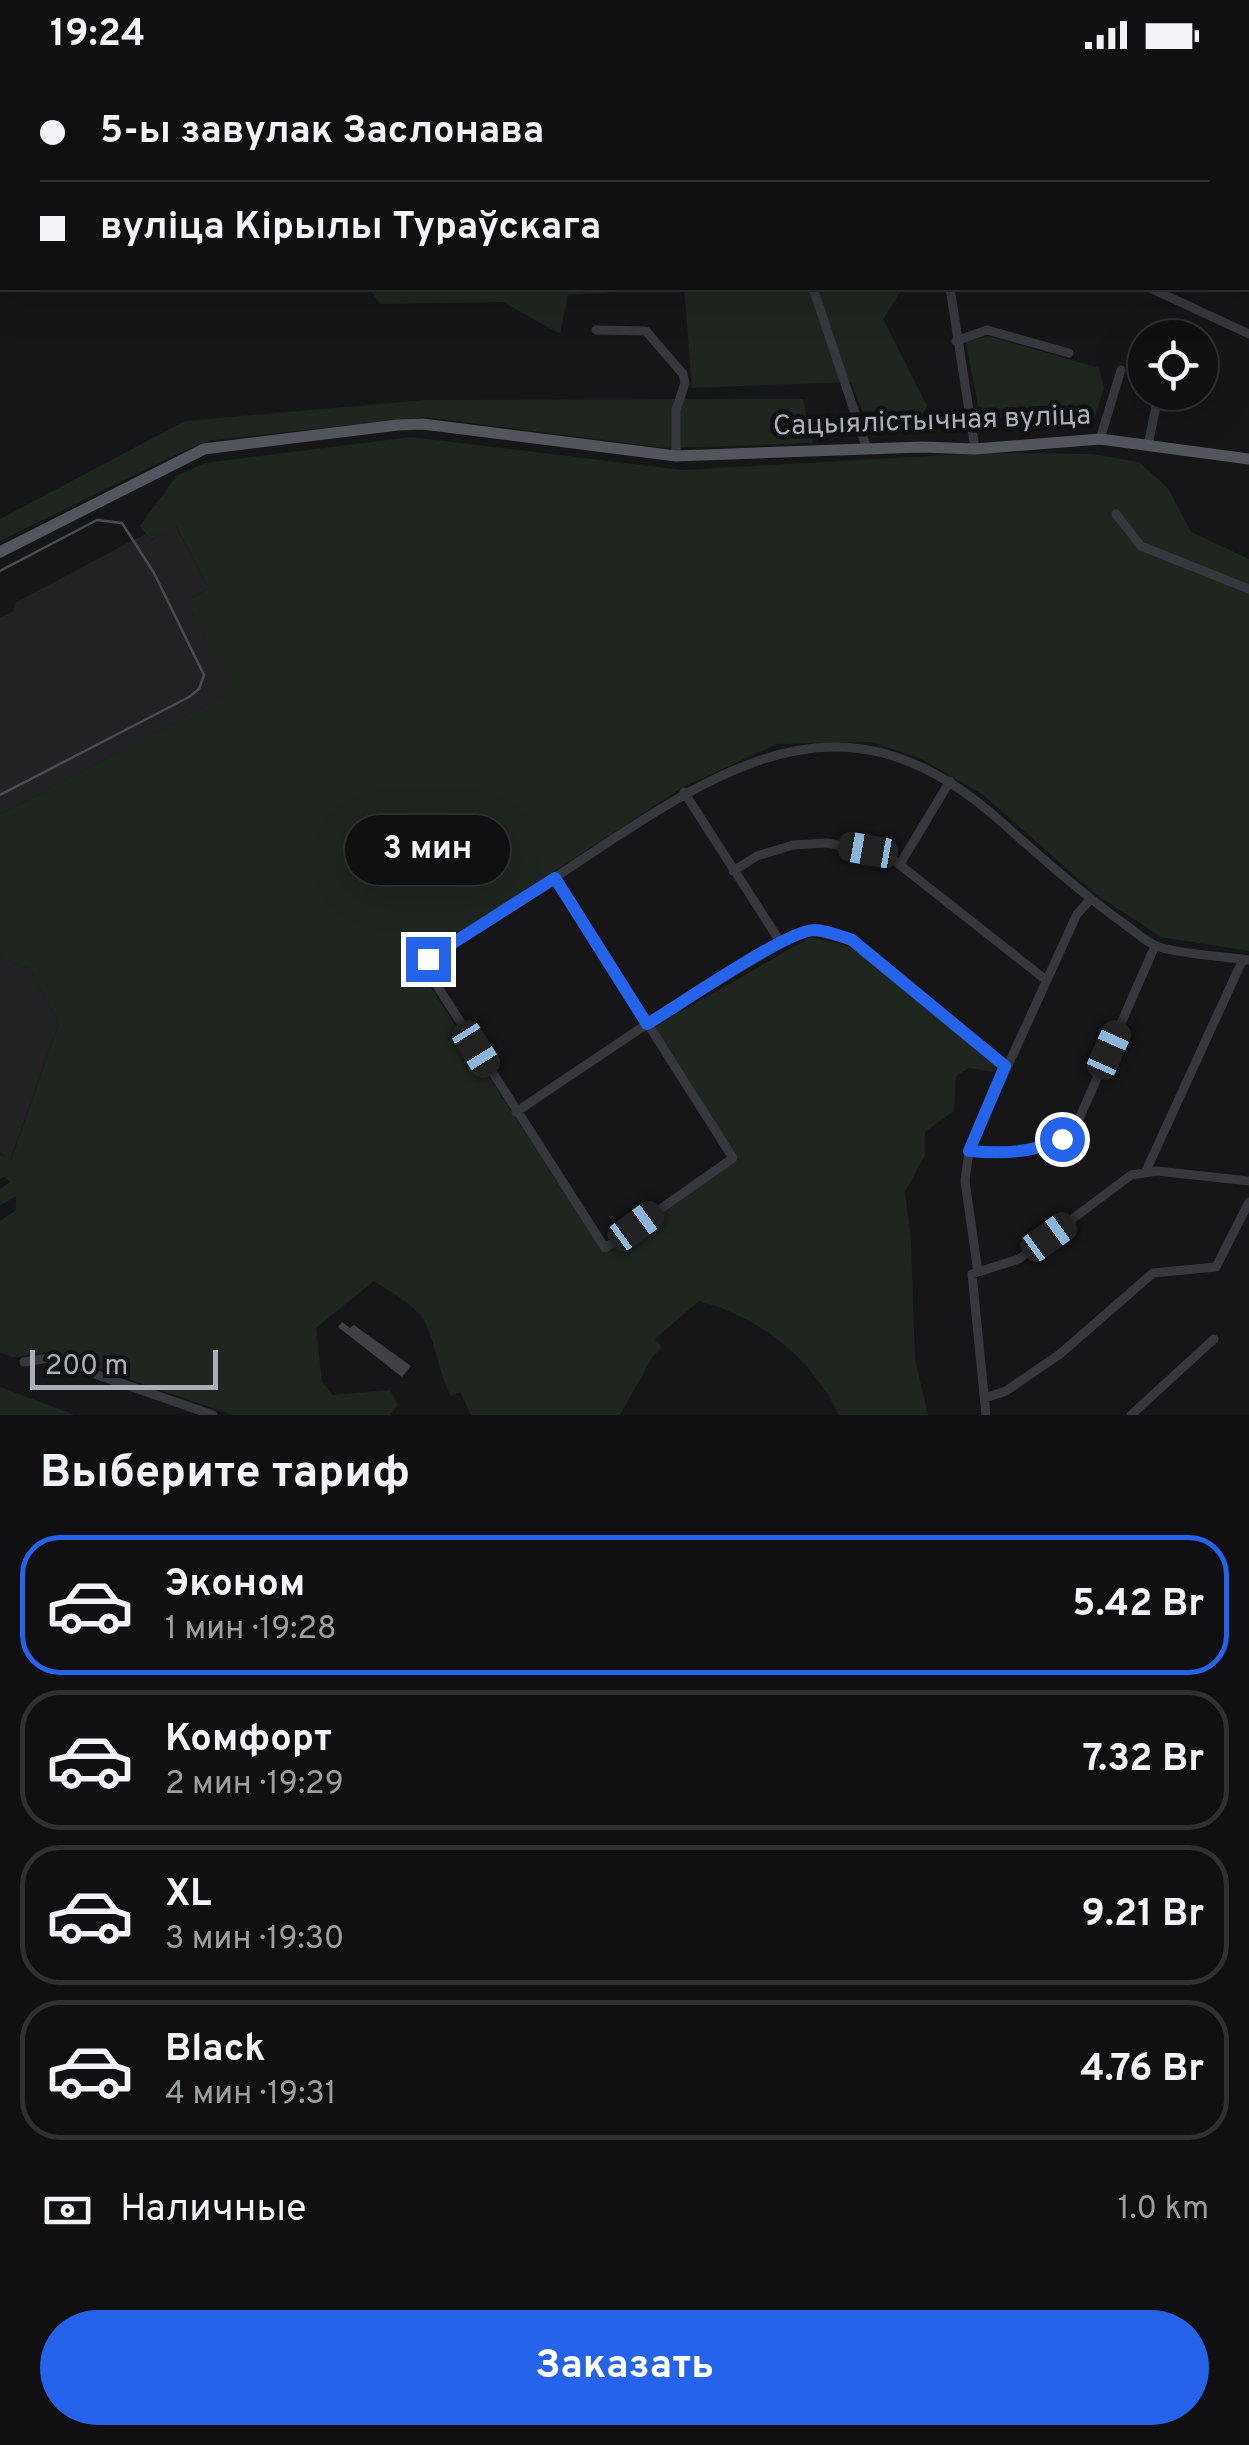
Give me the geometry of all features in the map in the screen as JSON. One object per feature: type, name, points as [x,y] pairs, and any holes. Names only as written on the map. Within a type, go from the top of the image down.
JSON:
[{"type":"main road","name":"Сацыялістычная вуліца","points":[[0,552],[184,456],[224,444],[423,424],[676,456],[975,449],[1100,439],[1249,459]]},
{"type":"street","points":[[814,290],[867,449]]},
{"type":"street","points":[[950,290],[975,449]]},
{"type":"street","points":[[1154,290],[1249,334]]},
{"type":"street","points":[[596,330],[646,332],[683,374],[685,383],[676,410],[676,456]]},
{"type":"street","points":[[956,341],[987,330],[1069,353]]},
{"type":"street","points":[[1100,439],[1120,370]]},
{"type":"street","points":[[1148,445],[1155,410]]},
{"type":"street","points":[[1116,514],[1141,546],[1249,589]]},
{"type":"street","points":[[555,878],[733,1158],[606,1248],[429,974],[428,959],[684,792],[776,753],[820,748],[880,753],[908,760],[975,798],[1090,900],[1155,946],[1246,960],[1145,1173]]},
{"type":"street","points":[[900,864],[950,781]]},
{"type":"street","points":[[684,792],[781,944]]},
{"type":"street","points":[[733,871],[757,856],[793,845],[827,843],[886,854],[1046,980]]},
{"type":"street","points":[[978,1272],[965,1181],[969,1151],[1077,914],[1090,900]]},
{"type":"street","points":[[516,1112],[647,1024],[810,930],[852,940],[1005,1066]]},
{"type":"street","points":[[969,1151],[996,1154],[1040,1149],[1062,1139],[1079,1119],[1155,946]]},
{"type":"street","points":[[986,1415],[972,1274],[1018,1259],[1131,1175],[1249,1181]]},
{"type":"street","points":[[985,1398],[1006,1392],[1060,1354],[1152,1273],[1216,1268],[1249,1202]]},
{"type":"street","points":[[1130,1415],[1214,1339]]},
{"type":"street","points":[[24,1362],[48,1358],[213,1415]]},
{"type":"shaded area","points":[[370,290],[651,290],[568,295],[560,334],[503,302],[380,304]]},
{"type":"shaded area","points":[[684,290],[902,290],[883,319],[927,406],[917,423],[873,437],[851,382],[692,388]]},
{"type":"shaded area","points":[[988,336],[1099,368],[1104,388],[1094,419],[1019,427],[978,406],[966,342]]},
{"type":"shaded area","points":[[803,399],[813,443],[666,448],[425,417],[213,440],[0,541],[0,519],[185,421],[426,400]]},
{"type":"shaded area","points":[[411,437],[682,470],[982,453],[1092,454],[1139,462],[1168,488],[1191,532],[1249,559],[1249,951],[1161,937],[1097,895],[982,794],[920,758],[872,742],[777,744],[683,787],[424,957],[424,977],[604,1254],[739,1159],[654,1027],[811,937],[852,947],[997,1065],[994,1072],[969,1068],[956,1076],[954,1111],[925,1132],[925,1155],[905,1192],[911,1241],[915,1359],[928,1415],[839,1415],[814,1375],[781,1343],[743,1318],[699,1301],[655,1339],[662,1348],[653,1356],[620,1415],[471,1415],[460,1392],[451,1396],[428,1329],[419,1315],[374,1281],[316,1328],[322,1382],[333,1395],[390,1390],[398,1405],[390,1415],[233,1415],[50,1352],[13,1357],[0,1353],[0,1221],[16,1210],[16,1196],[0,1206],[0,1189],[10,1182],[4,1177],[0,1179],[0,1154],[11,1160],[59,1023],[31,969],[4,959],[0,951],[0,815],[234,691],[187,601],[209,588],[176,526],[150,540],[140,526],[176,476],[205,463]]},
{"type":"shaded area","points":[[175,525],[209,588],[187,601],[235,691],[0,815],[0,618],[13,611],[15,603],[135,539],[145,534],[151,540]]},
{"type":"shaded area","points":[[0,951],[5,959],[31,969],[59,1023],[10,1161],[0,1153]]},
{"type":"shaded area","points":[[0,1387],[75,1415],[0,1415]]},
{"type":"building","points":[[342,1322],[350,1328],[354,1325],[411,1366],[402,1377],[338,1327]]},
{"type":"tram line","points":[[0,571],[97,520],[122,523],[154,573],[204,675],[199,689],[189,697],[0,795]]},
{"type":"route","points":[[428,959],[555,878],[647,1024],[810,930],[834,934],[852,940],[1005,1066],[969,1151],[996,1154],[1040,1149],[1062,1139]]}]
